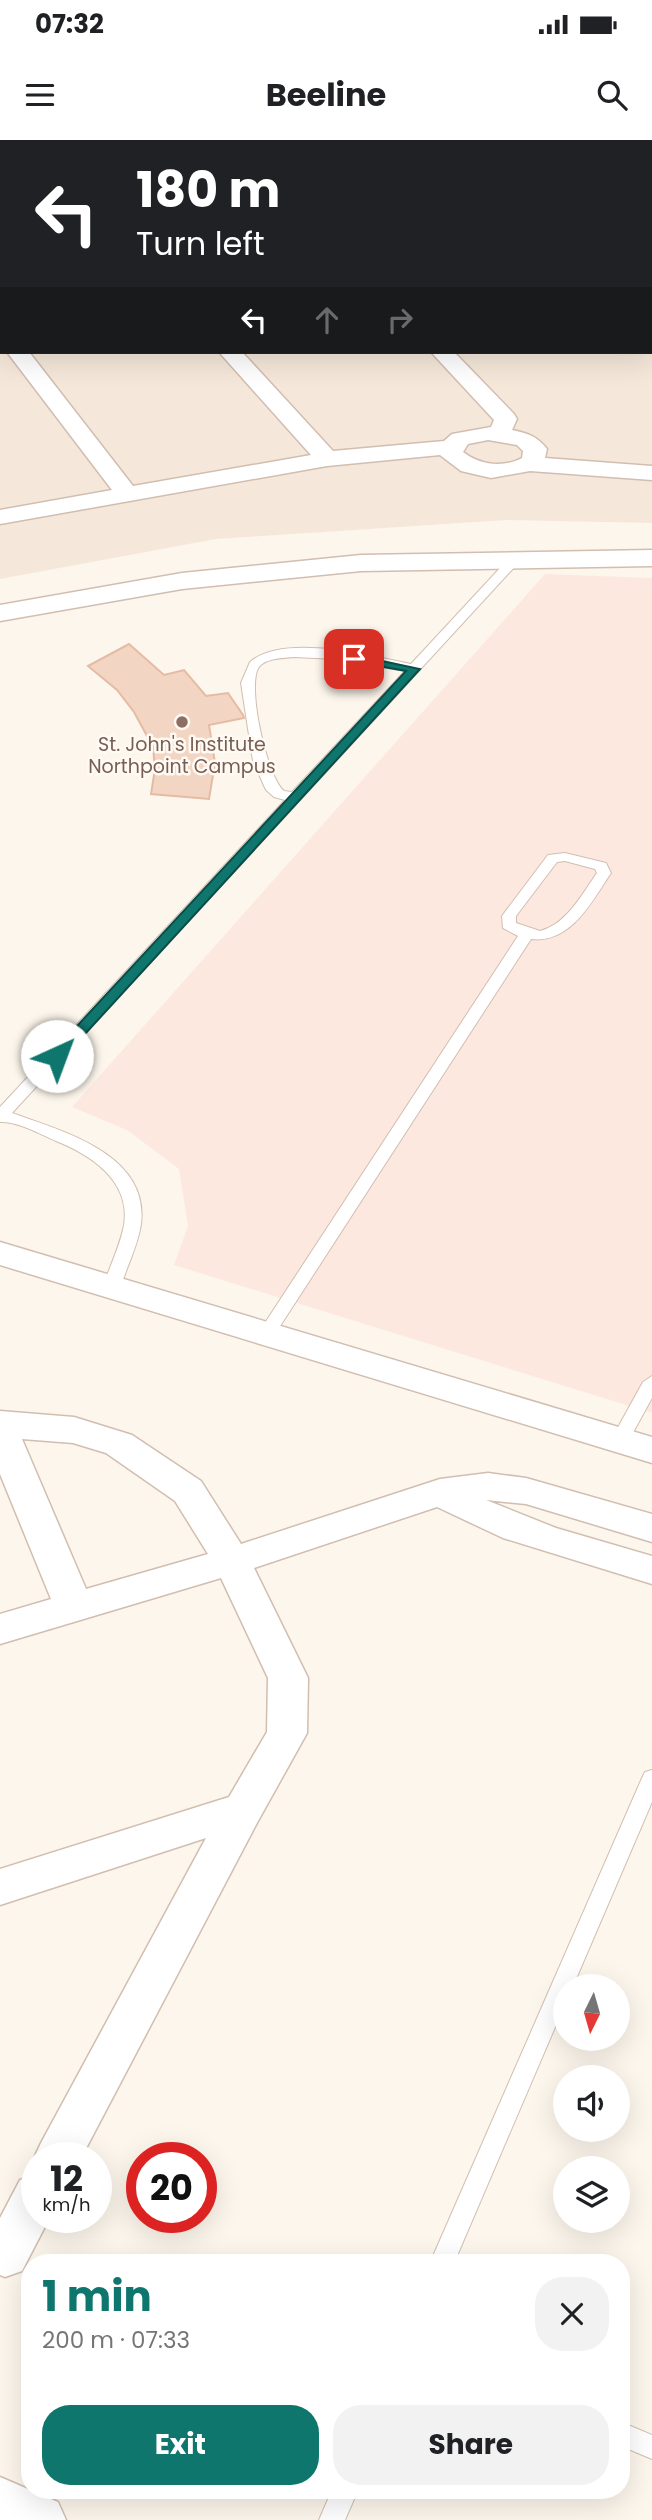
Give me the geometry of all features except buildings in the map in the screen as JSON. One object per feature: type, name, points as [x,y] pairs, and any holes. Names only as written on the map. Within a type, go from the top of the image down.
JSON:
[{"type":"street","points":[[20,354],[128,495]]},
{"type":"street","points":[[232,354],[327,459]]},
{"type":"street","points":[[444,354],[506,419],[499,433]]},
{"type":"street","points":[[0,517],[327,459],[451,447],[460,439],[475,434],[499,433],[530,442],[535,455],[527,464]]},
{"type":"street","points":[[451,447],[457,460],[481,469],[506,470],[527,464],[652,473]]},
{"type":"street","points":[[0,613],[289,559],[510,536],[652,536]]},
{"type":"street","points":[[0,591],[173,561],[289,559],[361,563],[516,558],[652,558]]},
{"type":"street","points":[[0,1253],[636,1445]]},
{"type":"street","points":[[0,1424],[74,1430],[119,1444],[188,1491],[232,1561],[288,1678],[287,1733],[243,1809],[66,2142]]},
{"type":"street","points":[[0,1430],[75,1607]]},
{"type":"street","points":[[0,1629],[232,1561],[440,1492],[488,1486],[526,1491],[652,1528]]},
{"type":"street","points":[[440,1492],[496,1521],[652,1570]]},
{"type":"street","points":[[586,1550],[606,1514]]},
{"type":"street","points":[[0,1887],[243,1809]]},
{"type":"street","points":[[0,2253],[5,2255],[21,2225]]},
{"type":"street","points":[[0,2502],[40,2520]]},
{"type":"lane","points":[[112,1286],[133,1220],[128,1186],[94,1150],[1,1116],[516,558]]},
{"type":"lane","points":[[296,796],[280,795],[268,785],[261,766],[248,683],[249,672],[258,661],[283,654],[333,656],[414,669]]},
{"type":"lane","points":[[565,857],[601,866],[604,873],[567,925],[555,933],[525,936],[508,925],[509,916],[553,858],[565,857]]},
{"type":"lane","points":[[267,1333],[525,936]]},
{"type":"lane","points":[[636,1445],[652,1382]]},
{"type":"lane","points":[[446,2254],[652,1778]]},
{"type":"lane","points":[[630,2437],[652,2446]]},
{"type":"lane","points":[[332,2520],[341,2499]]},
{"type":"shaded area","points":[[0,354],[652,354],[652,523],[507,520],[216,539],[0,579]]},
{"type":"shaded area","points":[[545,574],[652,578],[652,1413],[174,1265],[188,1226],[179,1169],[127,1130],[72,1107]]},
{"type":"place","name":"St. John's Institute Northpoint Campus","points":[[182,722]]},
{"type":"route","points":[[57,1056],[414,669],[354,659]]}]
